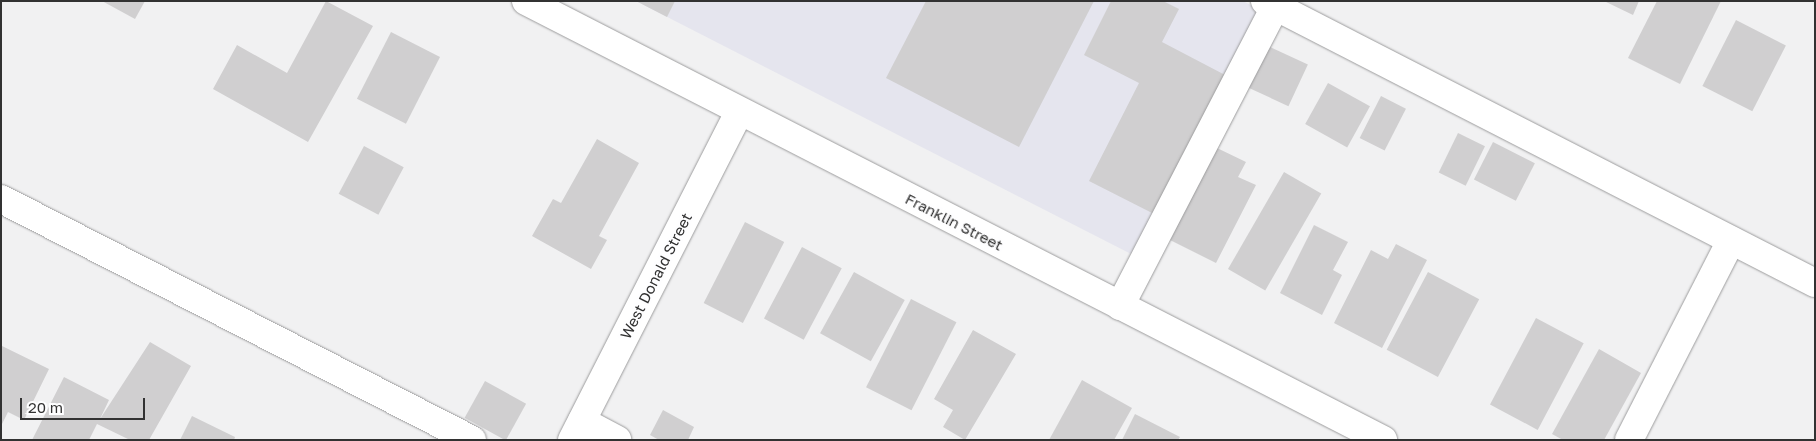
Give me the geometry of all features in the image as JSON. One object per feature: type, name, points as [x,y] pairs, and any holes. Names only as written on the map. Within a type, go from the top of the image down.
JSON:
[{"type":"street","name":"Franklin Street","points":[[526,1],[739,112],[1383,440]]},
{"type":"street","points":[[1120,306],[1273,3],[1815,284]]},
{"type":"street","name":"West Donald Street","points":[[577,430],[739,112]]},
{"type":"street","points":[[1,198],[472,440]]},
{"type":"street","points":[[1629,440],[1731,241]]},
{"type":"street","points":[[577,430],[617,440]]},
{"type":"shaded area","points":[[636,1],[1243,1],[1262,11],[1135,256]]},
{"type":"building","points":[[102,1],[145,1],[135,19]]},
{"type":"building","points":[[326,1],[373,26],[308,142],[213,89],[237,45],[287,73]]},
{"type":"building","points":[[636,1],[675,1],[667,17]]},
{"type":"building","points":[[926,1],[1094,1],[1019,147],[886,78]]},
{"type":"building","points":[[1111,1],[1163,1],[1179,9],[1162,42],[1227,76],[1156,215],[1089,181],[1139,83],[1084,55]]},
{"type":"building","points":[[1604,1],[1639,1],[1633,15]]},
{"type":"building","points":[[1657,1],[1721,1],[1680,84],[1628,58]]},
{"type":"building","points":[[1736,20],[1786,45],[1752,111],[1702,86]]},
{"type":"building","points":[[391,32],[440,57],[406,124],[357,99]]},
{"type":"building","points":[[1268,46],[1308,65],[1288,106],[1249,88]]},
{"type":"building","points":[[1328,83],[1370,106],[1347,147],[1305,124]]},
{"type":"building","points":[[1381,96],[1406,109],[1385,151],[1360,138]]},
{"type":"building","points":[[1458,133],[1485,146],[1466,186],[1439,173]]},
{"type":"building","points":[[597,139],[639,163],[599,236],[607,240],[591,269],[532,236],[553,199],[561,203]]},
{"type":"building","points":[[1493,142],[1535,163],[1516,201],[1474,179]]},
{"type":"building","points":[[364,146],[404,167],[378,215],[339,194]]},
{"type":"building","points":[[1217,148],[1246,162],[1238,177],[1256,185],[1216,263],[1170,240]]},
{"type":"building","points":[[1284,172],[1321,194],[1265,290],[1228,269]]},
{"type":"building","points":[[745,222],[784,242],[743,323],[704,303]]},
{"type":"building","points":[[1314,225],[1348,242],[1333,270],[1342,275],[1322,315],[1280,293]]},
{"type":"building","points":[[1396,244],[1427,260],[1382,348],[1334,323],[1371,250],[1388,259]]},
{"type":"building","points":[[802,247],[842,268],[804,340],[764,319]]},
{"type":"building","points":[[854,272],[905,300],[871,361],[820,333]]},
{"type":"building","points":[[1428,272],[1479,299],[1438,377],[1387,350]]},
{"type":"building","points":[[911,299],[956,322],[911,410],[866,387]]},
{"type":"building","points":[[1536,318],[1584,343],[1538,430],[1490,405]]},
{"type":"building","points":[[973,330],[1016,354],[965,440],[943,427],[953,410],[934,399]]},
{"type":"building","points":[[150,342],[191,366],[149,440],[130,440],[97,424],[89,440],[32,440],[64,377],[109,400],[100,419]]},
{"type":"building","points":[[2,346],[49,369],[24,420],[8,412],[1,426]]},
{"type":"building","points":[[1599,349],[1641,373],[1604,440],[1563,440],[1552,434]]},
{"type":"building","points":[[1082,380],[1132,408],[1114,440],[1049,440]]},
{"type":"building","points":[[485,381],[526,404],[506,440],[465,418]]},
{"type":"building","points":[[663,410],[694,427],[688,440],[659,440],[650,435]]},
{"type":"building","points":[[1135,414],[1180,437],[1178,440],[1122,440]]},
{"type":"building","points":[[192,416],[235,437],[234,440],[180,440]]}]
